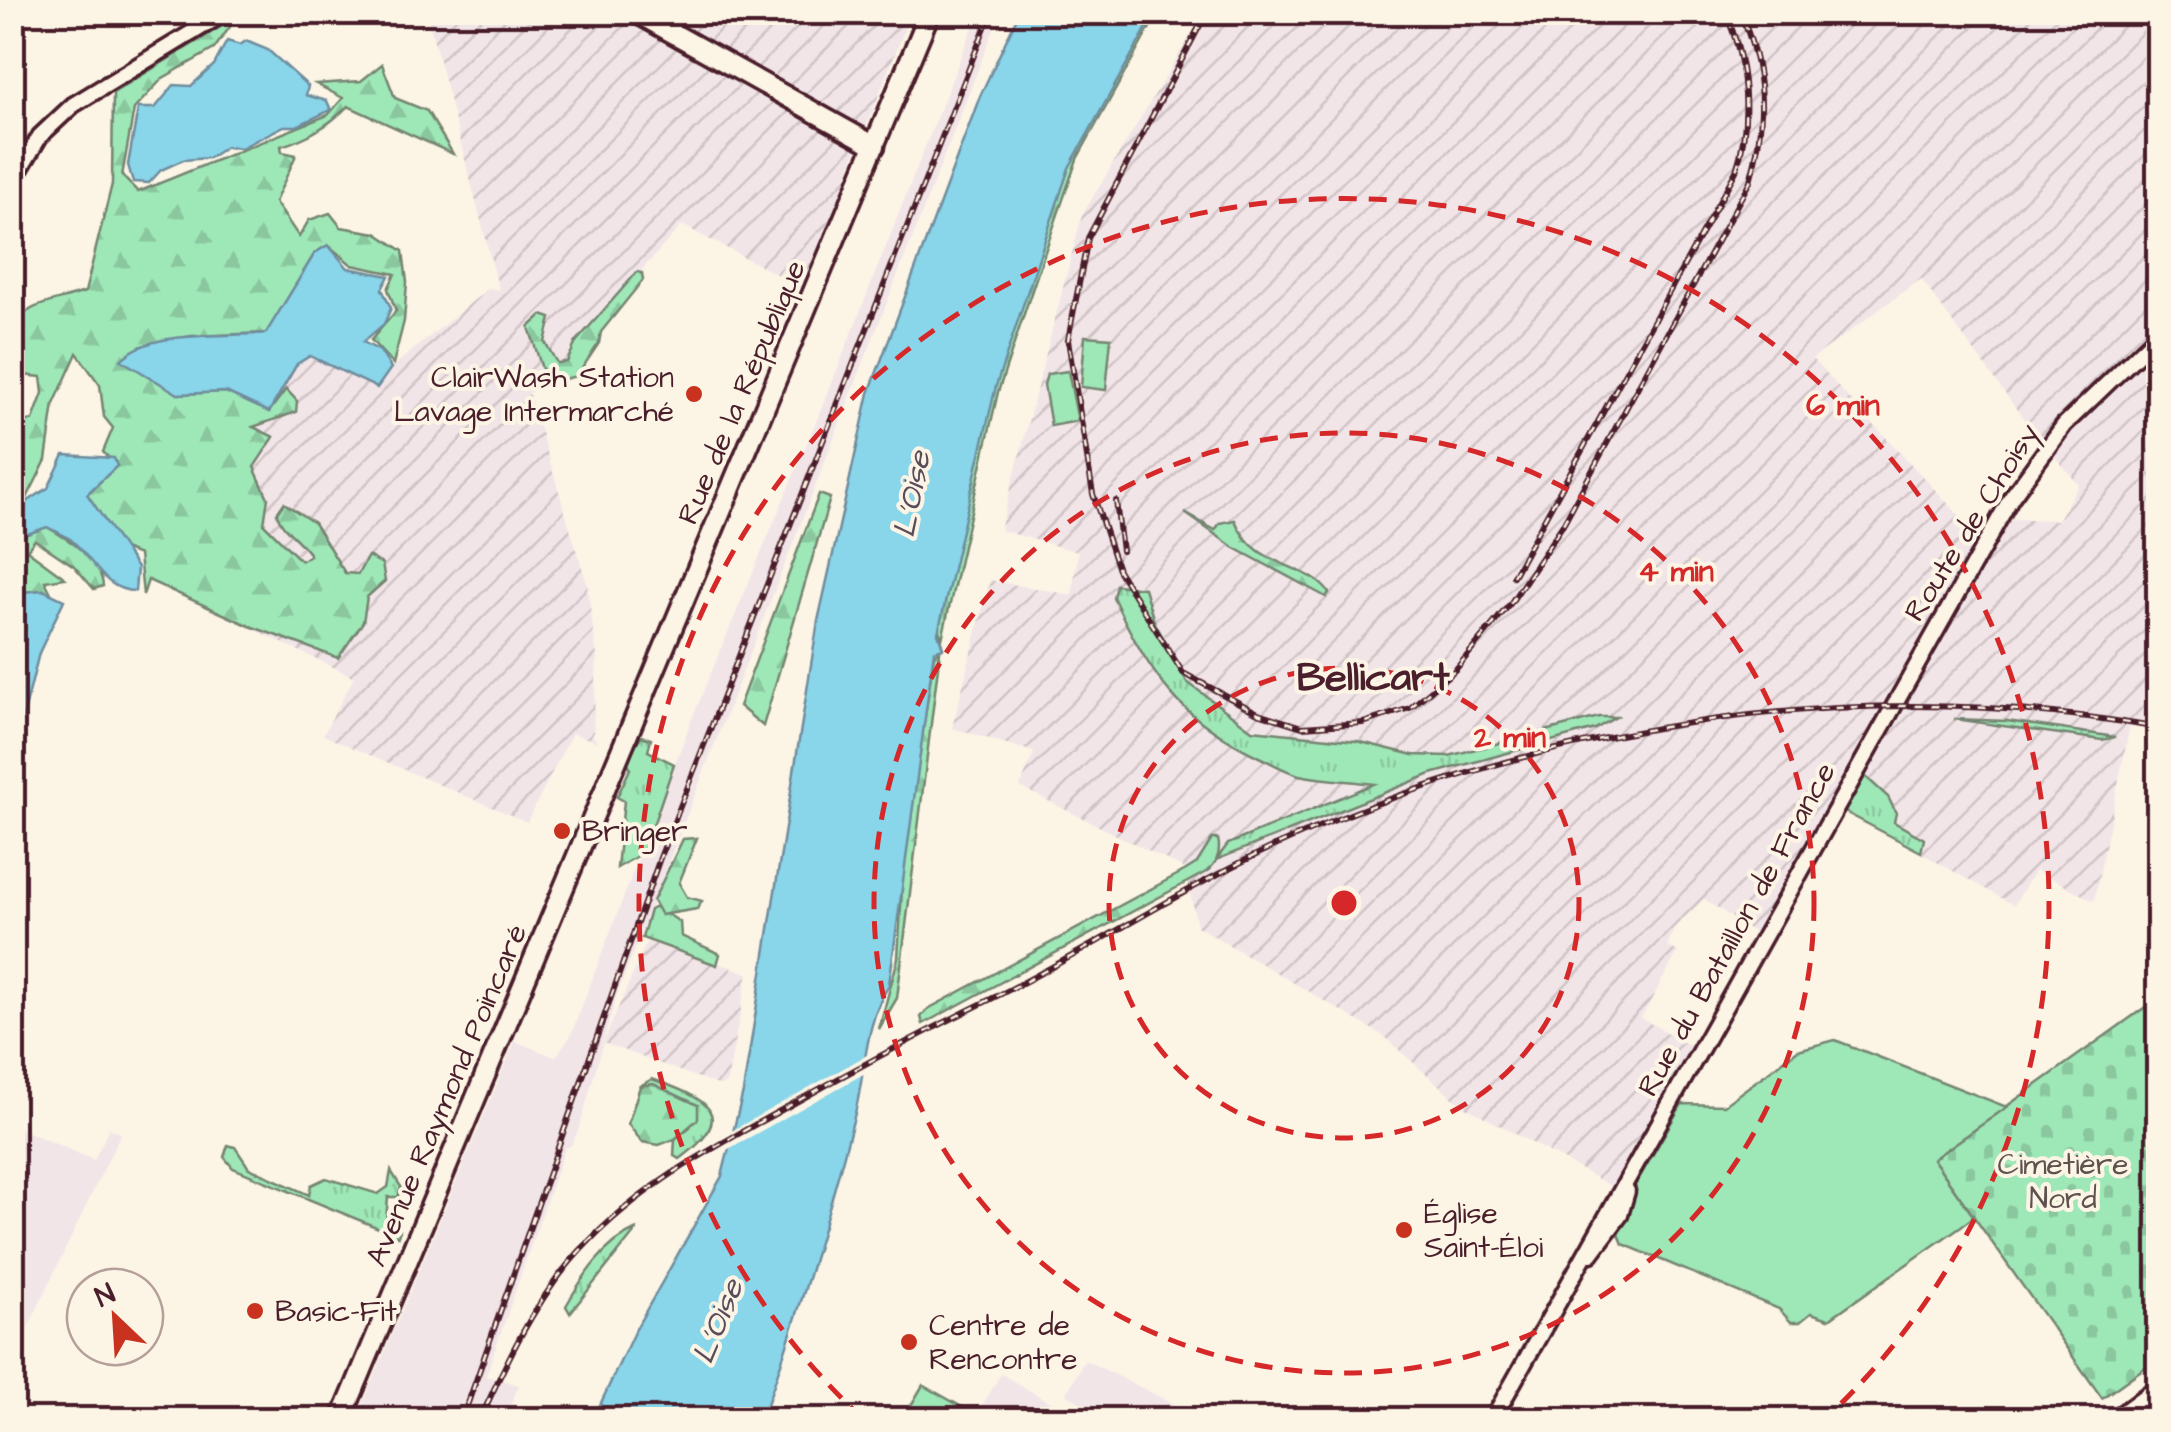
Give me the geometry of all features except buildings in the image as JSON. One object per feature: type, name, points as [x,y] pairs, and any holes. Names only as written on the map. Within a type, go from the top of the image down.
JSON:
[{"type":"main road","points":[[635,12],[875,146]]},
{"type":"main road","name":"Rue de la République","points":[[602,793],[930,12]]},
{"type":"main road","name":"Avenue Raymond Poincaré","points":[[342,1420],[602,793]]},
{"type":"main road","points":[[2116,1420],[2158,1389]]},
{"type":"street","points":[[12,183],[40,136],[73,105],[226,12]]},
{"type":"street","name":"Route de Choisy","points":[[1891,709],[2011,498],[2050,442],[2158,335]]},
{"type":"street","name":"Rue du Bataillon de France","points":[[1492,1420],[1891,709]]},
{"type":"shaded area","points":[[439,13],[911,13],[803,288],[682,225],[570,350],[581,355],[561,390],[556,374],[529,393],[587,584],[597,657],[593,736],[600,743],[572,733],[527,822],[323,735],[354,677],[204,606],[255,495],[253,434],[304,353],[377,388],[391,368],[489,288],[499,290],[429,22]]},
{"type":"shaded area","points":[[978,13],[1000,13],[616,997],[580,1126],[571,1146],[565,1148],[486,1376],[519,1385],[504,1419],[356,1420],[515,1041],[555,1057],[570,1037],[693,716],[828,393]]},
{"type":"shaded area","points":[[1204,13],[2158,13],[2158,725],[2131,721],[2094,901],[2035,870],[2014,905],[1840,808],[1756,934],[1704,899],[1675,927],[1667,946],[1678,952],[1641,1018],[1694,1048],[1618,1190],[1459,1103],[1382,1035],[1197,926],[1185,869],[1020,787],[1034,752],[952,728],[990,580],[1072,595],[1078,552],[1000,530],[1082,215]],"holes":[[[1921,279],[2034,433],[2079,485],[2057,520],[2007,519],[1991,549],[1812,359]]]},
{"type":"shaded area","points":[[648,939],[748,973],[727,1082],[721,1086],[603,1043]]},
{"type":"shaded area","points":[[13,1126],[94,1160],[109,1128],[121,1133],[13,1359]]},
{"type":"shaded area","points":[[1085,1360],[1179,1407],[1168,1419],[1109,1419],[1066,1394]]},
{"type":"shaded area","points":[[1001,1374],[1079,1419],[993,1419],[995,1414],[981,1407]]},
{"type":"green space","points":[[1149,13],[1158,13],[1077,159],[998,392],[942,639],[937,625],[988,395],[1072,157]]},
{"type":"green space","points":[[237,17],[214,49],[163,78],[134,109],[122,176],[138,192],[328,115],[343,98],[316,84],[361,81],[382,64],[395,98],[427,111],[453,154],[348,106],[317,130],[281,146],[282,152],[296,155],[275,202],[299,237],[309,220],[330,213],[341,227],[376,233],[403,251],[407,282],[404,321],[393,364],[371,340],[396,311],[388,289],[395,274],[352,265],[328,245],[315,253],[267,333],[191,336],[142,346],[178,394],[226,392],[269,412],[286,389],[297,401],[296,412],[253,427],[274,437],[254,467],[268,498],[264,524],[301,561],[310,555],[279,519],[277,513],[284,503],[314,523],[345,573],[358,574],[368,556],[382,564],[385,581],[367,597],[363,622],[338,658],[250,626],[148,580],[143,595],[139,555],[123,549],[87,494],[117,466],[103,452],[113,428],[104,417],[100,385],[77,353],[54,404],[46,460],[27,498],[13,502],[13,424],[33,420],[43,393],[41,377],[13,374],[15,334],[19,322],[34,308],[85,292],[112,184],[113,93]]},
{"type":"green space","points":[[637,272],[642,273],[643,280],[601,332],[599,343],[577,376],[556,381],[542,369],[529,327],[542,315],[551,318],[545,342],[557,363],[567,362],[576,342]]},
{"type":"green space","points":[[1085,336],[1111,338],[1106,390],[1081,387]]},
{"type":"green space","points":[[1068,371],[1078,421],[1051,426],[1044,385],[1047,374]]},
{"type":"green space","points":[[819,494],[830,498],[763,726],[739,706]]},
{"type":"green space","points":[[1185,513],[1215,530],[1220,523],[1235,520],[1255,548],[1308,575],[1329,593],[1326,597],[1233,547]]},
{"type":"green space","points":[[47,527],[90,559],[103,586],[94,589],[74,566],[35,540],[27,550],[65,578],[45,581],[53,597],[43,590],[12,593],[12,539]]},
{"type":"green space","points":[[1116,585],[1144,588],[1154,621],[1187,682],[1252,730],[1357,741],[1413,755],[1449,756],[1599,717],[1616,717],[1595,729],[1431,774],[1216,860],[1228,844],[1374,784],[1293,773],[1209,728],[1170,693],[1155,673],[1113,597]]},
{"type":"green space","points":[[940,651],[897,998],[879,1029],[898,958],[904,855],[934,655]]},
{"type":"green space","points":[[1954,719],[2007,721],[2115,737],[2102,740]]},
{"type":"green space","points":[[641,736],[651,739],[648,751],[674,764],[644,852],[617,868],[624,801],[617,797],[630,769],[627,759]]},
{"type":"green space","points":[[1865,776],[1888,797],[1896,813],[1894,822],[1924,839],[1921,852],[1843,811],[1853,787]]},
{"type":"green space","points":[[697,838],[679,883],[687,897],[702,901],[697,909],[661,915],[653,901],[683,839]]},
{"type":"green space","points":[[1212,839],[1218,839],[1218,853],[1206,872],[923,1024],[921,1017],[928,1009],[1197,863]]},
{"type":"green space","points":[[656,907],[680,922],[681,936],[720,954],[717,965],[642,938],[650,910]]},
{"type":"green space","name":"Cimetière Nord","points":[[2158,998],[2158,1358],[2102,1398],[1933,1159]]},
{"type":"green space","points":[[1835,1040],[2007,1107],[1933,1159],[1974,1217],[1829,1319],[1811,1313],[1800,1322],[1791,1322],[1779,1309],[1623,1244],[1617,1229],[1630,1208],[1629,1196],[1682,1104],[1724,1105],[1798,1050]]},
{"type":"green space","points":[[652,1079],[687,1093],[709,1109],[709,1130],[680,1159],[674,1156],[675,1139],[690,1127],[640,1086]]},
{"type":"green space","points":[[653,1084],[698,1105],[698,1119],[675,1139],[659,1145],[642,1142],[628,1124],[640,1086]]},
{"type":"green space","points":[[228,1145],[235,1147],[249,1168],[309,1195],[311,1185],[326,1178],[378,1194],[388,1187],[391,1171],[401,1187],[398,1197],[388,1197],[386,1220],[400,1230],[398,1236],[233,1168],[224,1157]]},
{"type":"green space","points":[[637,1229],[570,1313],[566,1306],[595,1262],[614,1243]]},
{"type":"green space","points":[[923,1385],[976,1415],[973,1419],[920,1419],[907,1412]]},
{"type":"water","name":"L'Oise","points":[[1019,13],[1155,13],[1069,168],[996,386],[938,633],[943,648],[934,651],[889,985],[870,1032],[854,1117],[811,1269],[762,1419],[593,1420],[634,1332],[722,1176],[743,1092],[818,621],[869,393],[980,96]]},
{"type":"water","points":[[227,41],[240,45],[246,41],[268,50],[308,86],[306,95],[327,101],[331,110],[297,126],[284,126],[241,148],[226,147],[209,158],[183,160],[161,170],[149,183],[133,182],[128,165],[138,108],[155,108],[174,85],[191,86],[214,65]]},
{"type":"water","points":[[328,245],[348,268],[389,276],[382,289],[391,308],[384,324],[363,342],[380,351],[391,368],[377,388],[310,356],[297,364],[269,412],[226,392],[178,394],[121,360],[134,350],[170,339],[266,333],[315,253]]},
{"type":"water","points":[[64,455],[114,458],[117,466],[87,494],[137,568],[135,591],[114,585],[70,539],[47,527],[13,539],[13,511],[48,488]]},
{"type":"water","points":[[43,590],[64,600],[39,653],[21,726],[13,724],[13,593]]},
{"type":"pier","points":[[874,1051],[869,1071],[723,1152],[728,1133]]},
{"type":"railway","points":[[462,1420],[661,855],[991,12]]},
{"type":"railway","points":[[1207,12],[1088,238],[1068,340],[1093,494],[1118,570],[1183,673],[1258,713],[1302,727],[1363,723],[1410,708],[1456,669],[1510,604],[1562,526],[1750,181],[1759,138],[1761,96],[1754,54],[1740,12]]},
{"type":"railway","points":[[1513,576],[1736,171],[1744,132],[1745,91],[1738,50],[1725,12]]},
{"type":"railway","points":[[1116,501],[1122,551]]},
{"type":"railway","points":[[480,1420],[520,1338],[556,1280],[593,1237],[671,1174],[1206,880],[1277,845],[1381,802],[1488,767],[1598,740],[1709,720],[1822,709],[1935,706],[2047,712],[2158,728]]},
{"type":"place","name":"ClairWash Station Lavage Intermarché","points":[[694,394]]},
{"type":"place","name":"Bringer","points":[[562,831]]},
{"type":"place","name":"Église Saint-Éloi","points":[[1404,1230]]},
{"type":"place","name":"Basic-Fit","points":[[255,1311]]},
{"type":"place","name":"Centre de Rencontre","points":[[909,1342]]},
{"type":"district","name":"Bellicart","points":[[1373,676]]}]
